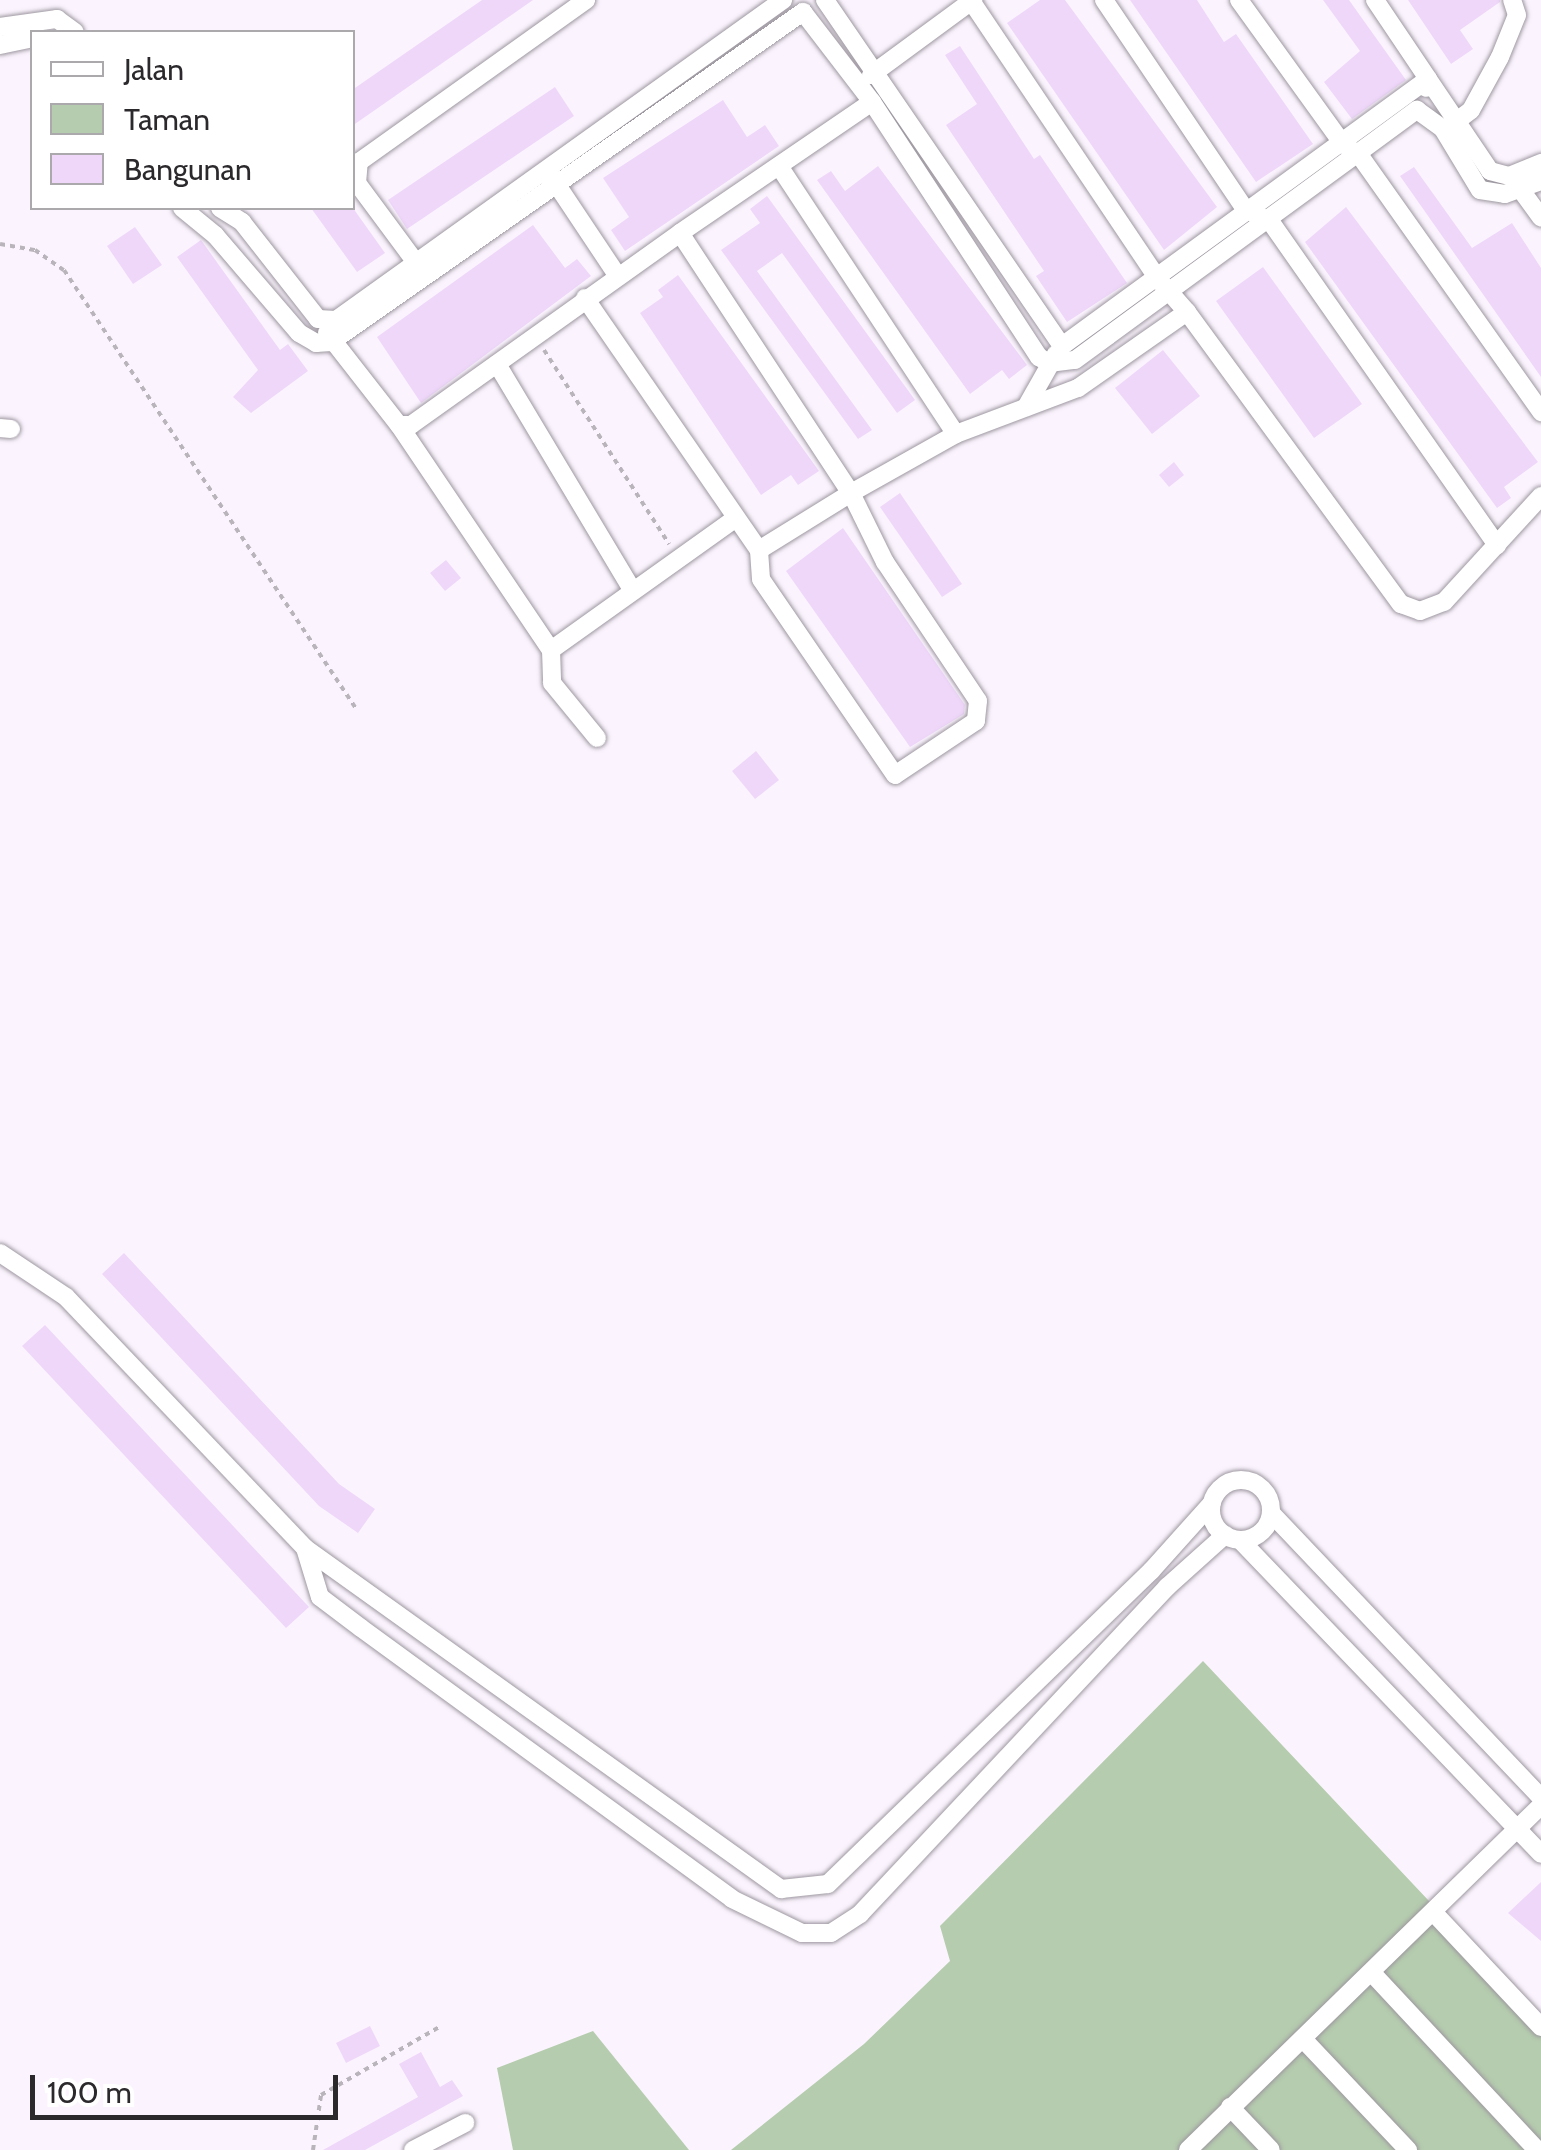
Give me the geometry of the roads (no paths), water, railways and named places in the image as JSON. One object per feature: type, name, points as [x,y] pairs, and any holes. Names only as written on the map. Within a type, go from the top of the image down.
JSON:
[{"type":"street","points":[[417,264],[357,183],[355,169],[586,0]]},
{"type":"street","points":[[187,210],[216,235],[299,333],[316,343],[331,342],[783,0]]},
{"type":"street","points":[[826,0],[878,70],[1062,346]]},
{"type":"street","points":[[859,85],[972,0],[1164,286],[1401,604],[1435,608],[1541,496]]},
{"type":"street","points":[[1104,0],[1245,209],[1270,221],[1496,545]]},
{"type":"street","points":[[1239,0],[1342,144],[1360,156],[1541,412]]},
{"type":"street","points":[[1375,0],[1428,79],[1480,190],[1521,190],[1541,181]]},
{"type":"street","points":[[1452,126],[1514,27],[1512,0]]},
{"type":"street","points":[[318,319],[336,320],[794,13],[811,18],[872,102],[943,216],[1050,363]]},
{"type":"street","points":[[0,26],[57,18],[72,30]]},
{"type":"street","points":[[0,45],[30,38]]},
{"type":"street","points":[[1050,363],[1075,360],[1164,286],[1245,209],[1342,144],[1428,79]]},
{"type":"street","points":[[1026,406],[1062,346],[1270,221],[1360,156],[1422,109],[1428,79]]},
{"type":"street","points":[[398,425],[410,425],[534,333],[872,102]]},
{"type":"street","points":[[1422,109],[1452,126],[1490,170],[1509,176],[1541,163]]},
{"type":"street","points":[[779,166],[956,434]]},
{"type":"street","points":[[551,177],[617,275]]},
{"type":"street","points":[[1521,190],[1541,218]]},
{"type":"street","points":[[223,210],[242,222],[398,425],[551,650],[552,683],[597,738]]},
{"type":"street","points":[[585,298],[759,550],[761,579],[796,636],[890,772],[904,773],[981,710],[885,562],[851,492],[680,233]]},
{"type":"street","points":[[759,550],[851,492],[956,434],[1078,388],[1187,312]]},
{"type":"street","points":[[496,364],[632,590]]},
{"type":"street","points":[[551,650],[736,518]]},
{"type":"street","points":[[0,1253],[66,1296],[305,1548],[765,1883],[794,1890],[828,1884],[1151,1571],[1222,1487],[1248,1481],[1264,1491],[1271,1512],[1541,1798]]},
{"type":"street","points":[[1212,1503],[1214,1521],[1541,1854]]},
{"type":"street","points":[[305,1548],[320,1598],[393,1652],[732,1899],[802,1934],[830,1933],[860,1914],[1167,1587],[1234,1538],[1260,1533],[1271,1512]]},
{"type":"street","points":[[1188,2150],[1520,1833],[1541,1806]]},
{"type":"street","points":[[1435,1914],[1541,2026]]},
{"type":"street","points":[[1372,1973],[1538,2150]]},
{"type":"street","points":[[1303,2039],[1408,2150]]},
{"type":"street","points":[[1230,2108],[1272,2150]]},
{"type":"street","points":[[413,2150],[464,2123]]}]
